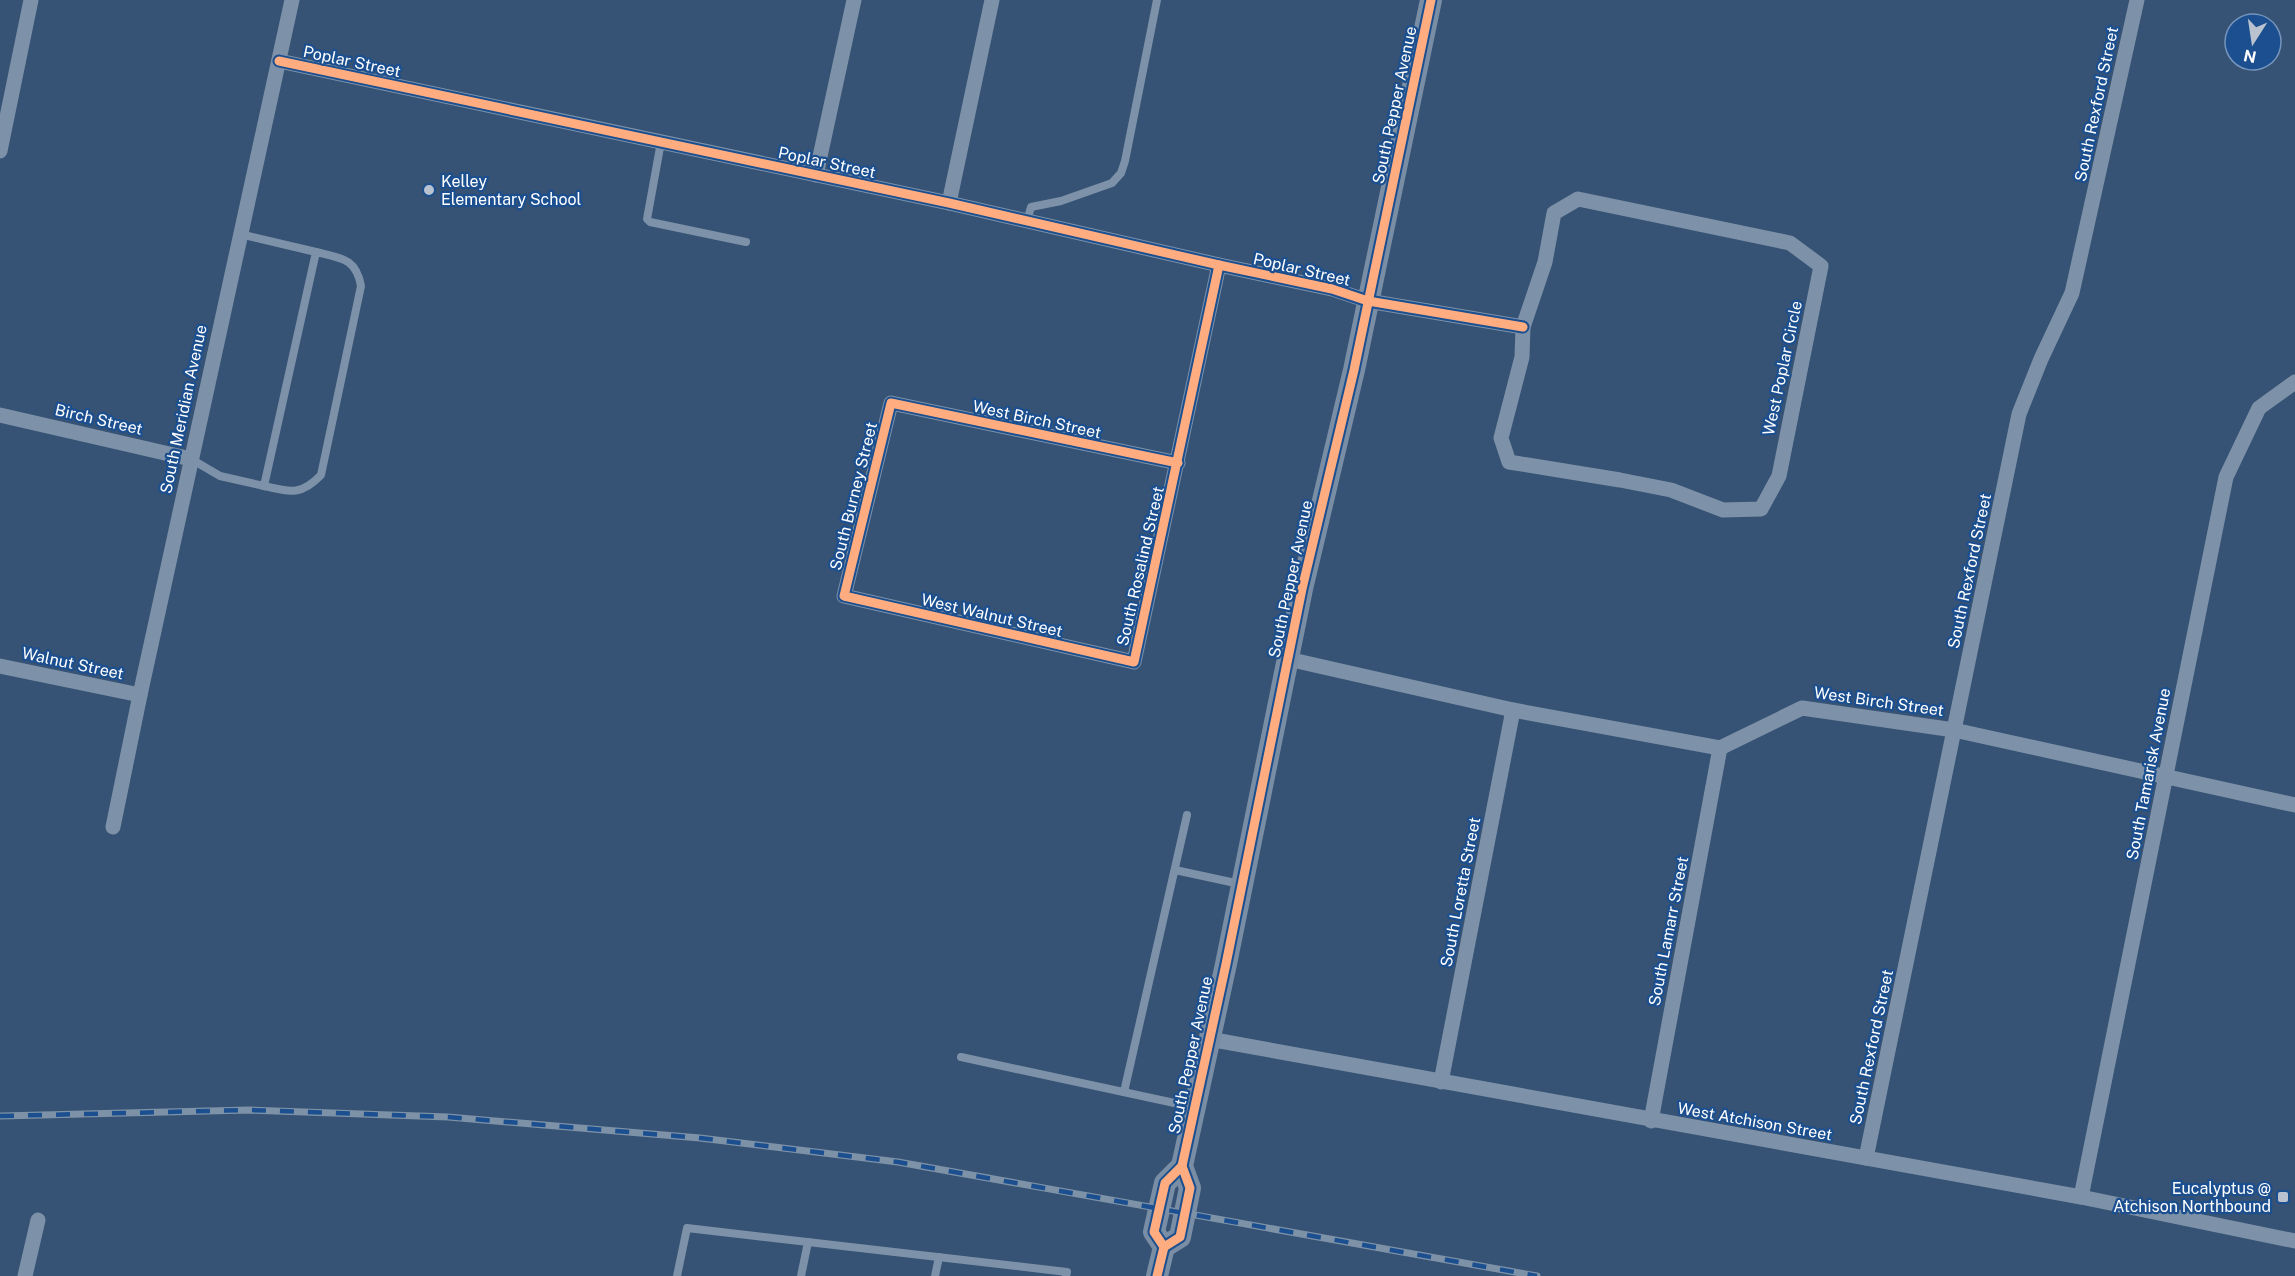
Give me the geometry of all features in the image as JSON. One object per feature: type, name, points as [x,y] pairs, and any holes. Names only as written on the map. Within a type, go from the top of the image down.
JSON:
[{"type":"main road","name":"South Pepper Avenue","points":[[1157,1276],[1164,1247],[1154,1232],[1165,1183],[1182,1166],[1288,659],[1368,301],[1431,0]]},
{"type":"street","points":[[0,151],[2,131],[31,0]]},
{"type":"street","name":"South Meridian Avenue","points":[[113,827],[292,0]]},
{"type":"street","points":[[816,175],[854,0]]},
{"type":"street","points":[[949,203],[992,0]]},
{"type":"street","name":"South Rexford Street","points":[[1866,1158],[2019,414],[2041,359],[2072,293],[2137,0]]},
{"type":"street","name":"Poplar Street","points":[[279,61],[949,203],[1332,289],[1368,301],[1523,327]]},
{"type":"street","name":"West Poplar Circle","points":[[1578,199],[1790,243],[1821,266],[1779,476],[1761,509],[1723,510],[1671,490],[1509,462],[1501,438],[1522,357],[1523,327],[1545,262],[1554,213],[1578,199]]},
{"type":"street","name":"South Rosalind Street","points":[[1134,662],[1219,265]]},
{"type":"street","name":"South Tamarisk Avenue","points":[[2081,1197],[2226,477],[2259,408],[2295,382]]},
{"type":"street","name":"West Birch Street","points":[[891,403],[1178,464]]},
{"type":"street","name":"South Burney Street","points":[[844,596],[891,403]]},
{"type":"street","name":"Birch Street","points":[[0,415],[191,459]]},
{"type":"street","name":"West Walnut Street","points":[[844,596],[1134,662]]},
{"type":"street","points":[[1288,659],[1513,710],[1720,748]]},
{"type":"street","name":"Walnut Street","points":[[0,666],[140,695]]},
{"type":"street","name":"West Birch Street","points":[[1720,748],[1802,708],[1954,730],[2295,805]]},
{"type":"street","name":"South Loretta Street","points":[[1441,1082],[1513,710]]},
{"type":"street","name":"South Lamarr Street","points":[[1651,1121],[1720,748]]},
{"type":"street","name":"West Atchison Street","points":[[1209,1039],[1651,1121],[2081,1197],[2295,1241]]},
{"type":"street","points":[[25,1276],[38,1220]]},
{"type":"lane","points":[[1027,221],[1031,207],[1061,201],[1112,183],[1121,173],[1157,0]]},
{"type":"lane","points":[[662,142],[647,219],[650,222],[746,243]]},
{"type":"lane","points":[[191,459],[220,476],[292,492],[309,488],[321,475],[361,286],[358,273],[346,259],[240,234]]},
{"type":"lane","points":[[264,486],[316,252]]},
{"type":"lane","points":[[1124,1092],[1187,815]]},
{"type":"lane","points":[[1175,870],[1242,885]]},
{"type":"lane","points":[[961,1057],[1194,1107]]},
{"type":"lane","points":[[676,1276],[687,1228],[1067,1272],[1066,1276]]},
{"type":"lane","points":[[801,1276],[808,1242]]},
{"type":"lane","points":[[935,1276],[939,1257]]},
{"type":"railway","points":[[0,1116],[249,1110],[448,1117],[700,1138],[898,1162],[1537,1276]]},
{"type":"cycle path","points":[[1164,1247],[1180,1237],[1190,1188],[1182,1166],[1226,964],[1302,589],[1354,370],[1431,0]]},
{"type":"cycle path","points":[[279,61],[949,203],[1332,289],[1368,301],[1523,327]]},
{"type":"cycle path","points":[[1178,463],[891,403],[844,596],[1134,662],[1219,265]]},
{"type":"cycle path","points":[[1157,1276],[1164,1247],[1154,1232],[1165,1183],[1182,1166]]},
{"type":"place","name":"Kelley Elementary School","points":[[429,190]]},
{"type":"place","name":"Eucalyptus @ Atchison Northbound","points":[[2283,1197]]}]
